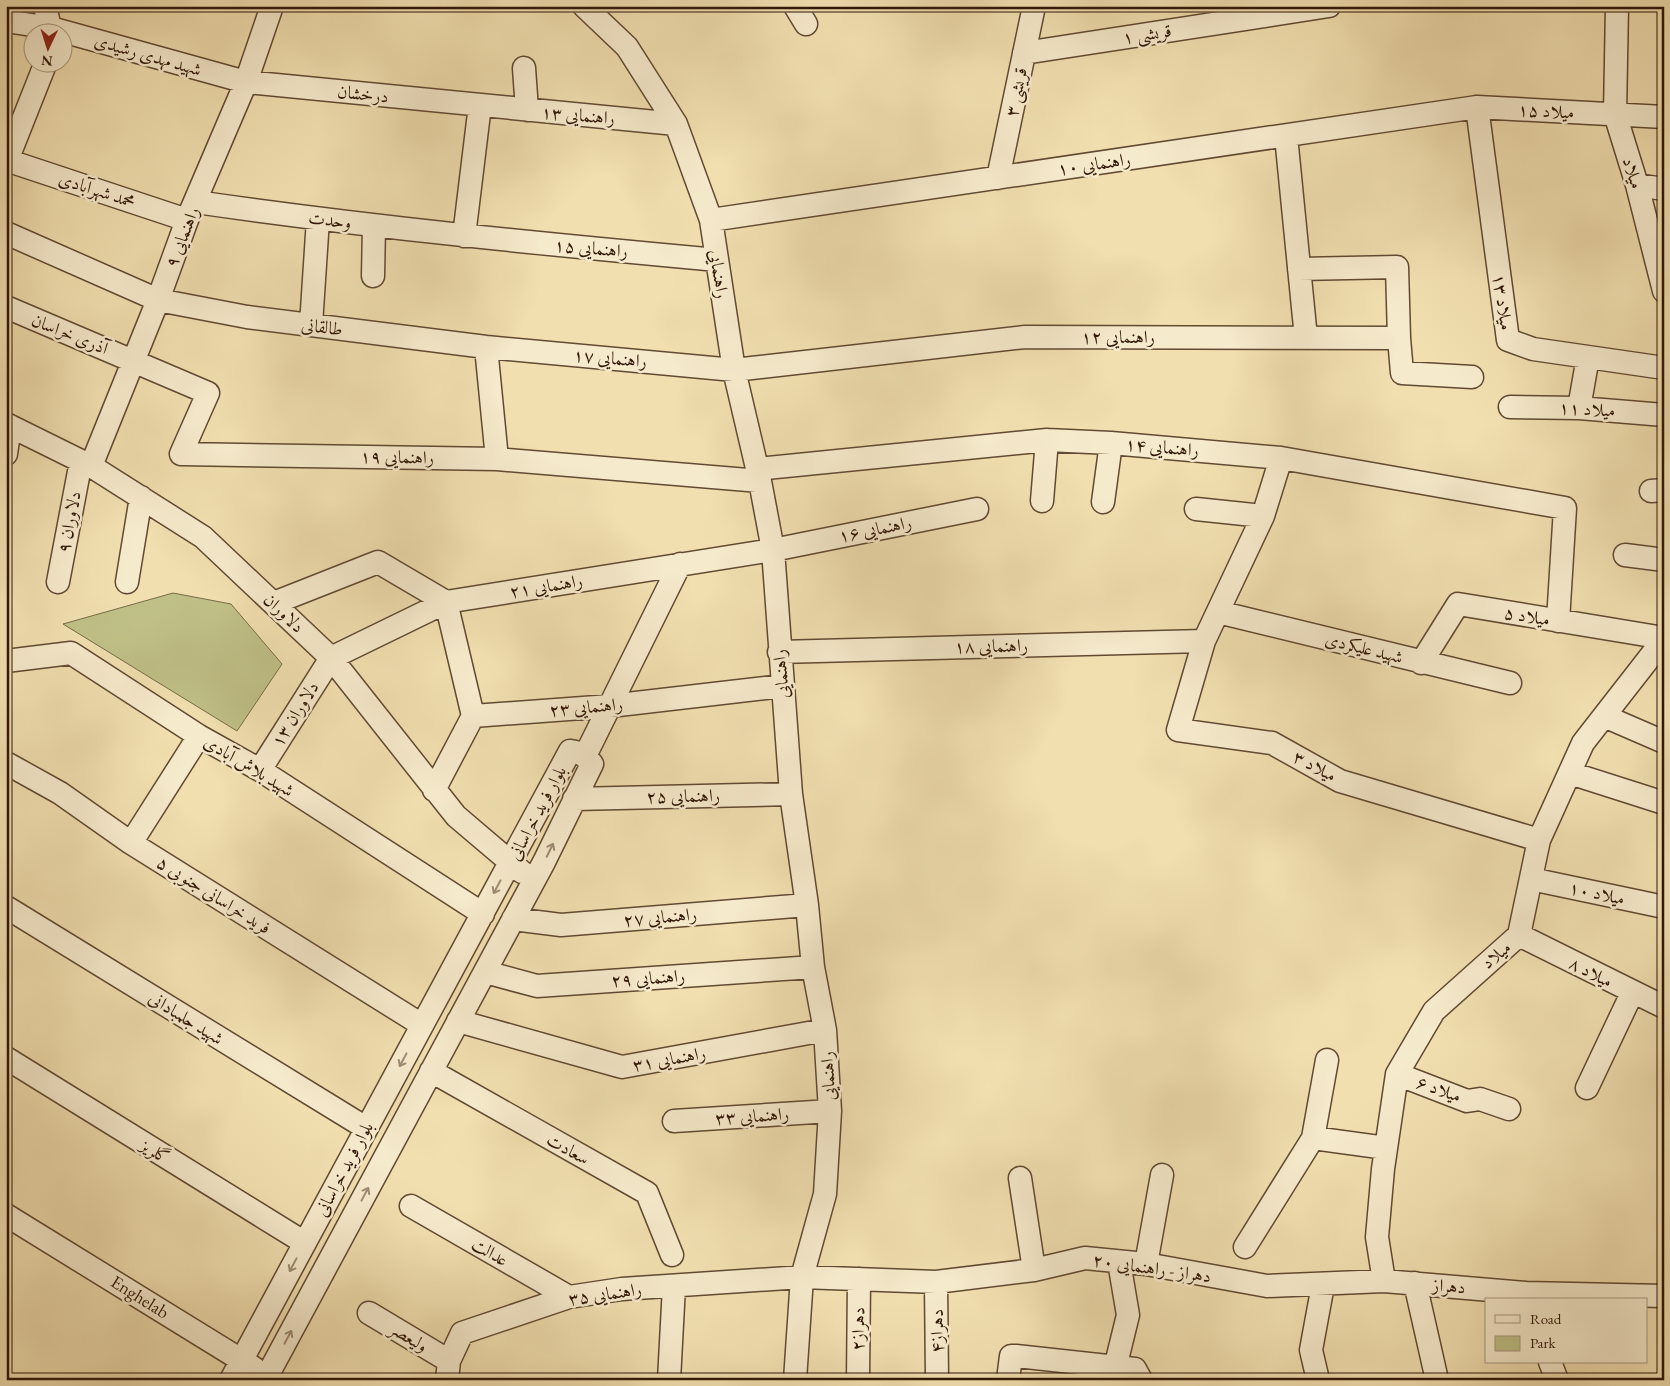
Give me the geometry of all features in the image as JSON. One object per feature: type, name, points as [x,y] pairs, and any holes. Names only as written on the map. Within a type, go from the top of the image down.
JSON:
[{"type":"street","points":[[45,6],[49,22]]},
{"type":"street","name":"راهنمایی ۹","points":[[86,464],[134,360],[192,211],[246,82],[272,6]]},
{"type":"street","name":"راهنمایی","points":[[584,6],[627,48],[676,124],[711,220],[734,370],[773,550],[779,652],[791,794],[808,905],[813,967],[825,1030],[830,1111],[825,1194],[802,1277],[795,1380]]},
{"type":"street","name":"قریشی ۳","points":[[998,178],[1034,6]]},
{"type":"street","name":"قریشی ۱","points":[[1024,54],[1286,9],[1329,6]]},
{"type":"street","name":"میلاد","points":[[1617,6],[1615,114],[1637,185],[1664,291]]},
{"type":"street","name":"شهید مهدی رشیدی","points":[[6,21],[22,24]]},
{"type":"street","name":"شهید مهدی رشیدی","points":[[72,36],[246,82]]},
{"type":"street","points":[[524,68],[527,110]]},
{"type":"street","points":[[6,161],[42,72]]},
{"type":"street","name":"درخشان","points":[[246,82],[480,105]]},
{"type":"street","points":[[464,236],[480,105]]},
{"type":"street","name":"راهنمایی ۱۳","points":[[480,105],[676,124]]},
{"type":"street","name":"میلاد ۱۵","points":[[1477,108],[1664,117]]},
{"type":"street","name":"راهنمایی ۱۰","points":[[711,220],[1477,108]]},
{"type":"street","name":"میلاد ۱۳","points":[[1477,108],[1508,340],[1533,349],[1664,368]]},
{"type":"street","points":[[1286,136],[1306,338]]},
{"type":"street","name":"محمد شهرآبادی","points":[[6,161],[192,211]]},
{"type":"street","points":[[1637,185],[1664,189]]},
{"type":"street","name":"وحدت","points":[[192,211],[318,219],[464,236]]},
{"type":"street","points":[[311,326],[318,219]]},
{"type":"street","points":[[373,276],[374,226]]},
{"type":"street","name":"طالقانی","points":[[6,233],[158,300],[247,317],[486,347]]},
{"type":"street","name":"راهنمایی ۱۵","points":[[464,236],[717,260]]},
{"type":"street","points":[[1299,269],[1397,267],[1402,373],[1472,377]]},
{"type":"street","name":"آذری خراسان","points":[[6,307],[134,360]]},
{"type":"street","name":"راهنمایی ۱۲","points":[[734,370],[1025,337],[1399,338]]},
{"type":"street","points":[[486,347],[497,459]]},
{"type":"street","name":"راهنمایی ۱۷","points":[[486,347],[734,370]]},
{"type":"street","points":[[1579,408],[1588,357]]},
{"type":"street","name":"راهنمایی ۱۹","points":[[134,360],[208,393],[181,454],[497,459],[758,475]]},
{"type":"street","name":"میلاد ۱۱","points":[[1510,406],[1579,408],[1664,415]]},
{"type":"street","points":[[6,454],[8,425]]},
{"type":"street","name":"دلاوران","points":[[8,425],[86,464],[203,537],[331,658],[456,816],[510,863],[534,880]]},
{"type":"street","points":[[1042,501],[1047,440]]},
{"type":"street","name":"راهنمایی ۱۴","points":[[758,475],[1047,440],[1111,443],[1280,458],[1565,508],[1558,621]]},
{"type":"street","points":[[1103,502],[1111,443]]},
{"type":"street","points":[[1204,641],[1263,516],[1280,458]]},
{"type":"street","name":"دلاوران ۹","points":[[58,582],[86,464]]},
{"type":"street","points":[[126,582],[141,497]]},
{"type":"street","name":"راهنمایی ۱۶","points":[[773,550],[977,509]]},
{"type":"street","points":[[1196,509],[1263,516]]},
{"type":"street","name":"راهنمایی ۲۱","points":[[331,658],[446,602],[773,550]]},
{"type":"street","points":[[1625,554],[1664,560]]},
{"type":"street","points":[[274,603],[378,562],[446,602],[473,716],[434,790]]},
{"type":"street","points":[[585,756],[680,564]]},
{"type":"street","name":"میلاد ۵","points":[[1421,663],[1458,604],[1664,638]]},
{"type":"street","name":"شهید علیکردی","points":[[1218,612],[1421,663],[1510,683]]},
{"type":"street","name":"میلاد","points":[[1384,1280],[1377,1237],[1386,1148],[1397,1074],[1434,1011],[1519,935],[1540,840],[1583,743],[1664,638]]},
{"type":"street","name":"راهنمایی ۱۸","points":[[779,652],[1204,641]]},
{"type":"street","name":"میلاد ۳","points":[[1204,641],[1178,730],[1272,743],[1340,781],[1540,840]]},
{"type":"street","name":"شهید بلاش آبادی","points":[[6,660],[72,653],[199,736],[260,770],[482,914]]},
{"type":"street","name":"دلاوران ۱۳","points":[[260,770],[331,658]]},
{"type":"street","name":"راهنمایی ۲۳","points":[[473,716],[610,706],[783,686]]},
{"type":"street","points":[[1604,716],[1664,742]]},
{"type":"street","points":[[131,843],[199,736]]},
{"type":"street","name":"بلوار فرید خراسانی","points":[[231,1380],[570,751],[585,756],[592,764],[534,880],[268,1379]]},
{"type":"street","name":"فرید خراسانی جنوبی ۵","points":[[6,763],[60,793],[131,843],[422,1025]]},
{"type":"street","points":[[1570,773],[1664,803]]},
{"type":"street","name":"راهنمایی ۲۵","points":[[574,799],[791,794]]},
{"type":"street","name":"میلاد ۱۰","points":[[1531,879],[1664,907]]},
{"type":"street","name":"راهنمایی ۲۷","points":[[513,919],[561,925],[808,905]]},
{"type":"street","name":"شهید جلمبادانی","points":[[6,907],[366,1128]]},
{"type":"street","name":"میلاد ۸","points":[[1519,935],[1664,1007]]},
{"type":"street","name":"راهنمایی ۲۹","points":[[485,972],[537,986],[813,967]]},
{"type":"street","points":[[1587,1088],[1632,992]]},
{"type":"street","name":"راهنمایی ۳۱","points":[[458,1021],[622,1067],[825,1030]]},
{"type":"street","name":"گلریز","points":[[6,1058],[305,1243]]},
{"type":"street","points":[[1245,1247],[1314,1138],[1327,1060]]},
{"type":"street","name":"سعادت","points":[[431,1072],[647,1193],[672,1255]]},
{"type":"street","name":"میلاد ۶","points":[[1397,1074],[1467,1100],[1480,1099],[1509,1109]]},
{"type":"street","name":"راهنمایی ۳۳","points":[[674,1121],[830,1111]]},
{"type":"street","points":[[1314,1138],[1386,1148]]},
{"type":"street","points":[[1146,1264],[1162,1175]]},
{"type":"street","points":[[1020,1178],[1034,1270]]},
{"type":"street","name":"عدالت","points":[[411,1206],[569,1297]]},
{"type":"street","name":"Enghelab","points":[[6,1215],[241,1360],[268,1379]]},
{"type":"street","name":"دهراز - راهنمایی ۲۰","points":[[802,1277],[936,1282],[1034,1270],[1085,1258],[1146,1264],[1267,1286],[1384,1280]]},
{"type":"street","points":[[1107,1371],[1128,1314],[1119,1262]]},
{"type":"street","name":"راهنمایی ۳۵","points":[[448,1370],[462,1333],[569,1297],[622,1289],[802,1277]]},
{"type":"street","name":"دهراز۲","points":[[858,1380],[859,1279]]},
{"type":"street","name":"دهراز","points":[[1384,1280],[1527,1296],[1664,1296]]},
{"type":"street","name":"دهراز۴","points":[[936,1282],[937,1380]]},
{"type":"street","points":[[1415,1283],[1438,1380]]},
{"type":"street","points":[[1318,1380],[1311,1350],[1322,1284]]},
{"type":"street","points":[[669,1380],[674,1286]]},
{"type":"street","name":"ولیعصر","points":[[369,1313],[448,1370]]},
{"type":"street","points":[[1008,1380],[1011,1356],[1107,1371],[1135,1369],[1141,1380]]},
{"type":"street","points":[[1551,1364],[1557,1380]]},
{"type":"green space","points":[[173,593],[231,604],[282,664],[237,731],[63,624]]}]
